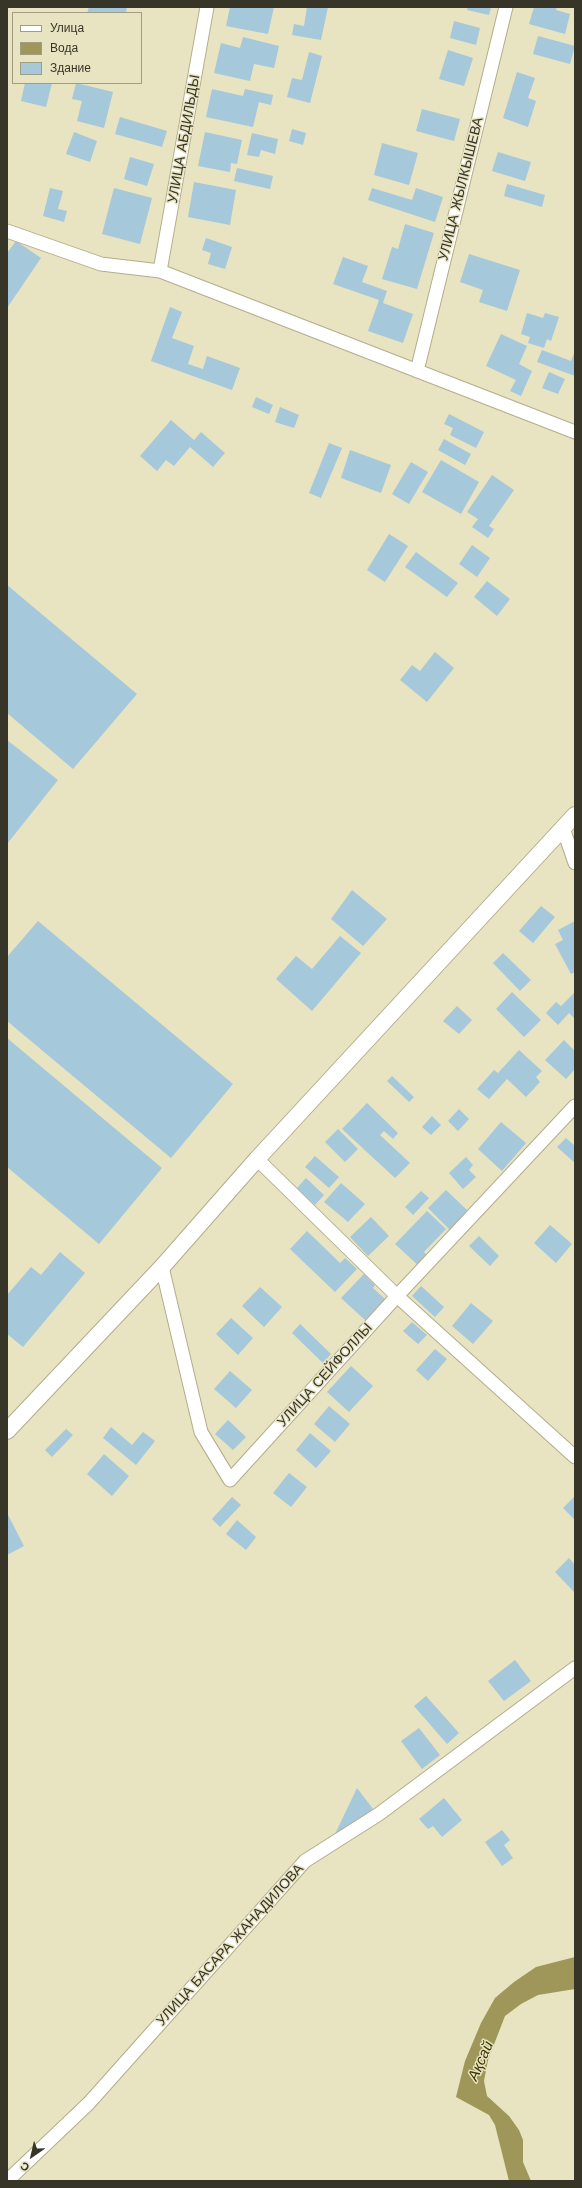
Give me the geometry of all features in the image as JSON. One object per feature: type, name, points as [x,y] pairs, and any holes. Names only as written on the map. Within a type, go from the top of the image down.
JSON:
[{"type":"street","name":"УЛИЦА АБДИЛЬДЫ","points":[[160,271],[208,7]]},
{"type":"street","name":"УЛИЦА ЖЫЛКЫШЕВА","points":[[417,371],[506,7]]},
{"type":"street","points":[[7,231],[101,264],[160,271],[575,432]]},
{"type":"street","points":[[7,1431],[162,1267],[257,1159],[575,815]]},
{"type":"street","points":[[563,828],[575,863]]},
{"type":"street","name":"УЛИЦА СЕЙФОЛЛЫ","points":[[162,1267],[201,1432],[230,1480],[397,1296],[575,1106]]},
{"type":"street","points":[[257,1159],[397,1296],[575,1457]]},
{"type":"street","name":"УЛИЦА БАСАРА ЖАНАДИЛОВА","points":[[7,2181],[89,2103],[305,1861],[379,1814],[575,1668]]},
{"type":"water","name":"Ақсай","points":[[575,1957],[575,1989],[538,1995],[521,2004],[505,2016],[488,2060],[484,2081],[487,2096],[509,2116],[519,2130],[523,2140],[523,2162],[531,2181],[509,2181],[495,2125],[489,2115],[456,2097],[465,2061],[481,2023],[495,1998],[514,1982],[536,1967]]},
{"type":"building","points":[[89,7],[127,7],[126,12],[87,12]]},
{"type":"building","points":[[230,7],[274,7],[268,34],[226,26]]},
{"type":"building","points":[[307,7],[328,7],[321,40],[292,35],[294,24],[304,26]]},
{"type":"building","points":[[468,7],[491,7],[489,15],[467,10]]},
{"type":"building","points":[[534,7],[557,7],[556,10],[570,14],[565,34],[529,24]]},
{"type":"building","points":[[454,21],[480,28],[476,45],[450,38]]},
{"type":"building","points":[[538,36],[575,46],[570,64],[533,54]]},
{"type":"building","points":[[243,37],[279,46],[274,68],[254,64],[250,81],[214,73],[221,43],[240,48]]},
{"type":"building","points":[[448,50],[473,58],[464,86],[439,79]]},
{"type":"building","points":[[309,52],[322,56],[310,103],[287,97],[292,78],[302,80]]},
{"type":"building","points":[[517,72],[535,78],[528,98],[536,101],[528,127],[503,118]]},
{"type":"building","points":[[25,84],[52,84],[46,107],[21,101]]},
{"type":"building","points":[[76,84],[113,92],[104,128],[77,121],[82,101],[72,99]]},
{"type":"building","points":[[212,89],[243,96],[245,89],[273,95],[271,105],[259,102],[253,127],[206,117]]},
{"type":"building","points":[[422,109],[460,119],[454,141],[416,131]]},
{"type":"building","points":[[120,117],[167,131],[162,147],[115,134]]},
{"type":"building","points":[[292,129],[306,133],[303,145],[289,141]]},
{"type":"building","points":[[74,132],[97,141],[90,162],[66,154]]},
{"type":"building","points":[[205,132],[242,140],[237,164],[231,163],[230,172],[198,166]]},
{"type":"building","points":[[252,133],[278,139],[275,154],[261,150],[259,157],[247,155]]},
{"type":"building","points":[[382,143],[418,153],[409,185],[374,175]]},
{"type":"building","points":[[498,152],[531,162],[525,181],[492,171]]},
{"type":"building","points":[[130,157],[154,164],[147,186],[124,179]]},
{"type":"building","points":[[237,168],[273,176],[270,189],[234,181]]},
{"type":"building","points":[[194,182],[236,190],[230,225],[188,217]]},
{"type":"building","points":[[507,184],[545,195],[542,207],[504,196]]},
{"type":"building","points":[[50,188],[63,191],[58,209],[67,211],[64,222],[43,216]]},
{"type":"building","points":[[114,188],[152,198],[140,244],[102,234]]},
{"type":"building","points":[[372,188],[412,200],[416,188],[443,197],[435,222],[368,200]]},
{"type":"building","points":[[405,224],[434,233],[417,289],[382,279],[392,247],[398,249]]},
{"type":"building","points":[[206,238],[232,247],[225,269],[208,264],[211,253],[202,250]]},
{"type":"building","points":[[16,241],[41,258],[7,308],[7,253]]},
{"type":"building","points":[[469,254],[520,270],[507,311],[479,302],[483,290],[460,282]]},
{"type":"building","points":[[343,257],[368,266],[362,282],[387,291],[383,303],[413,314],[403,343],[368,331],[379,300],[333,284]]},
{"type":"building","points":[[170,307],[182,312],[172,338],[194,346],[188,364],[203,369],[207,356],[240,368],[232,390],[151,361]]},
{"type":"building","points":[[527,313],[543,318],[545,313],[559,317],[551,341],[547,339],[544,348],[528,343],[530,337],[521,334]]},
{"type":"building","points":[[501,334],[527,346],[519,364],[532,371],[521,396],[510,391],[516,380],[486,366]]},
{"type":"building","points":[[542,350],[571,361],[575,351],[575,376],[537,362]]},
{"type":"building","points":[[549,372],[565,379],[558,394],[542,388]]},
{"type":"building","points":[[256,397],[273,405],[269,414],[252,407]]},
{"type":"building","points":[[280,407],[299,415],[294,428],[275,422]]},
{"type":"building","points":[[449,414],[484,432],[476,448],[450,435],[453,428],[444,424]]},
{"type":"building","points":[[171,420],[194,440],[201,432],[225,453],[213,467],[190,447],[174,466],[166,460],[157,471],[140,456]]},
{"type":"building","points":[[444,439],[471,454],[465,465],[438,450]]},
{"type":"building","points":[[329,443],[342,448],[321,498],[309,493]]},
{"type":"building","points":[[350,450],[391,465],[381,493],[341,478]]},
{"type":"building","points":[[441,460],[479,482],[461,514],[422,492]]},
{"type":"building","points":[[411,462],[428,472],[409,504],[392,494]]},
{"type":"building","points":[[492,475],[514,490],[489,526],[494,529],[488,538],[472,527],[478,519],[467,512]]},
{"type":"building","points":[[389,534],[408,546],[385,582],[367,570]]},
{"type":"building","points":[[472,545],[490,558],[477,577],[459,564]]},
{"type":"building","points":[[416,552],[458,583],[447,597],[405,567]]},
{"type":"building","points":[[487,581],[510,599],[497,616],[474,597]]},
{"type":"building","points":[[7,585],[137,694],[73,769],[7,713]]},
{"type":"building","points":[[435,652],[454,668],[427,702],[400,680],[412,665],[420,671]]},
{"type":"building","points":[[7,740],[58,780],[7,844]]},
{"type":"building","points":[[352,890],[387,919],[363,946],[331,919]]},
{"type":"building","points":[[541,906],[555,917],[533,943],[519,931]]},
{"type":"building","points":[[38,921],[233,1084],[171,1158],[7,1021],[7,957]]},
{"type":"building","points":[[575,921],[575,972],[571,974],[555,944],[563,940],[558,930]]},
{"type":"building","points":[[340,936],[361,953],[312,1011],[276,979],[296,956],[312,969]]},
{"type":"building","points":[[503,953],[531,980],[520,991],[493,963]]},
{"type":"building","points":[[512,992],[541,1020],[524,1037],[496,1009]]},
{"type":"building","points":[[575,992],[575,1019],[569,1013],[558,1025],[546,1013],[556,1002],[561,1006]]},
{"type":"building","points":[[457,1006],[472,1020],[459,1034],[443,1021]]},
{"type":"building","points":[[7,1038],[162,1168],[99,1244],[7,1167]]},
{"type":"building","points":[[564,1040],[575,1051],[575,1069],[566,1079],[545,1060]]},
{"type":"building","points":[[519,1050],[542,1071],[536,1077],[540,1082],[526,1097],[507,1079],[489,1099],[477,1089],[494,1070],[498,1073]]},
{"type":"building","points":[[392,1076],[414,1097],[409,1102],[387,1081]]},
{"type":"building","points":[[367,1103],[398,1133],[393,1139],[384,1131],[380,1135],[410,1163],[395,1178],[342,1129]]},
{"type":"building","points":[[459,1109],[469,1119],[458,1131],[448,1121]]},
{"type":"building","points":[[432,1116],[441,1125],[431,1135],[422,1127]]},
{"type":"building","points":[[501,1122],[526,1143],[502,1171],[478,1149]]},
{"type":"building","points":[[338,1129],[358,1149],[345,1162],[325,1142]]},
{"type":"building","points":[[566,1138],[575,1146],[575,1163],[557,1147]]},
{"type":"building","points":[[315,1156],[339,1177],[329,1188],[305,1167]]},
{"type":"building","points":[[466,1157],[473,1165],[469,1170],[476,1177],[463,1189],[449,1173]]},
{"type":"building","points":[[306,1178],[324,1195],[315,1205],[297,1188]]},
{"type":"building","points":[[341,1183],[365,1204],[348,1222],[324,1202]]},
{"type":"building","points":[[446,1190],[468,1211],[450,1230],[428,1208]]},
{"type":"building","points":[[421,1191],[429,1198],[413,1215],[405,1207]]},
{"type":"building","points":[[427,1211],[446,1229],[424,1252],[429,1257],[420,1267],[395,1244]]},
{"type":"building","points":[[371,1217],[389,1236],[368,1256],[350,1237]]},
{"type":"building","points":[[550,1225],[572,1244],[556,1263],[534,1243]]},
{"type":"building","points":[[307,1231],[340,1263],[345,1258],[357,1269],[335,1292],[290,1249]]},
{"type":"building","points":[[479,1236],[499,1256],[490,1266],[469,1246]]},
{"type":"building","points":[[60,1252],[85,1273],[23,1347],[7,1334],[7,1295],[31,1267],[41,1275]]},
{"type":"building","points":[[364,1274],[375,1285],[373,1288],[385,1299],[365,1320],[341,1298]]},
{"type":"building","points":[[421,1286],[444,1307],[435,1317],[412,1296]]},
{"type":"building","points":[[260,1287],[282,1307],[264,1327],[242,1306]]},
{"type":"building","points":[[471,1303],[493,1321],[473,1344],[452,1326]]},
{"type":"building","points":[[231,1318],[253,1338],[238,1355],[216,1334]]},
{"type":"building","points":[[412,1322],[427,1335],[418,1344],[403,1331]]},
{"type":"building","points":[[300,1324],[331,1354],[323,1363],[292,1333]]},
{"type":"building","points":[[435,1349],[447,1359],[428,1381],[416,1370]]},
{"type":"building","points":[[351,1366],[373,1386],[349,1412],[327,1392]]},
{"type":"building","points":[[230,1371],[252,1390],[236,1408],[214,1389]]},
{"type":"building","points":[[329,1406],[350,1424],[335,1442],[314,1424]]},
{"type":"building","points":[[228,1420],[246,1437],[233,1450],[215,1434]]},
{"type":"building","points":[[111,1427],[132,1445],[143,1432],[155,1441],[136,1465],[103,1438]]},
{"type":"building","points":[[66,1429],[73,1435],[52,1457],[45,1450]]},
{"type":"building","points":[[310,1433],[331,1451],[316,1468],[296,1450]]},
{"type":"building","points":[[104,1454],[129,1476],[112,1496],[87,1474]]},
{"type":"building","points":[[289,1473],[307,1487],[291,1507],[273,1493]]},
{"type":"building","points":[[575,1496],[575,1520],[563,1508]]},
{"type":"building","points":[[232,1497],[241,1505],[220,1527],[212,1519]]},
{"type":"building","points":[[7,1513],[24,1546],[7,1555]]},
{"type":"building","points":[[237,1520],[256,1537],[246,1550],[226,1534]]},
{"type":"building","points":[[569,1558],[575,1565],[575,1593],[555,1572]]},
{"type":"building","points":[[515,1660],[531,1681],[504,1701],[488,1681]]},
{"type":"building","points":[[426,1696],[459,1733],[447,1744],[414,1706]]},
{"type":"building","points":[[419,1728],[440,1755],[422,1769],[401,1741]]},
{"type":"building","points":[[357,1788],[373,1809],[337,1838],[335,1834]]},
{"type":"building","points":[[444,1798],[462,1820],[442,1837],[433,1826],[428,1829],[419,1819]]},
{"type":"building","points":[[502,1830],[510,1840],[504,1845],[513,1858],[502,1866],[485,1842]]}]
